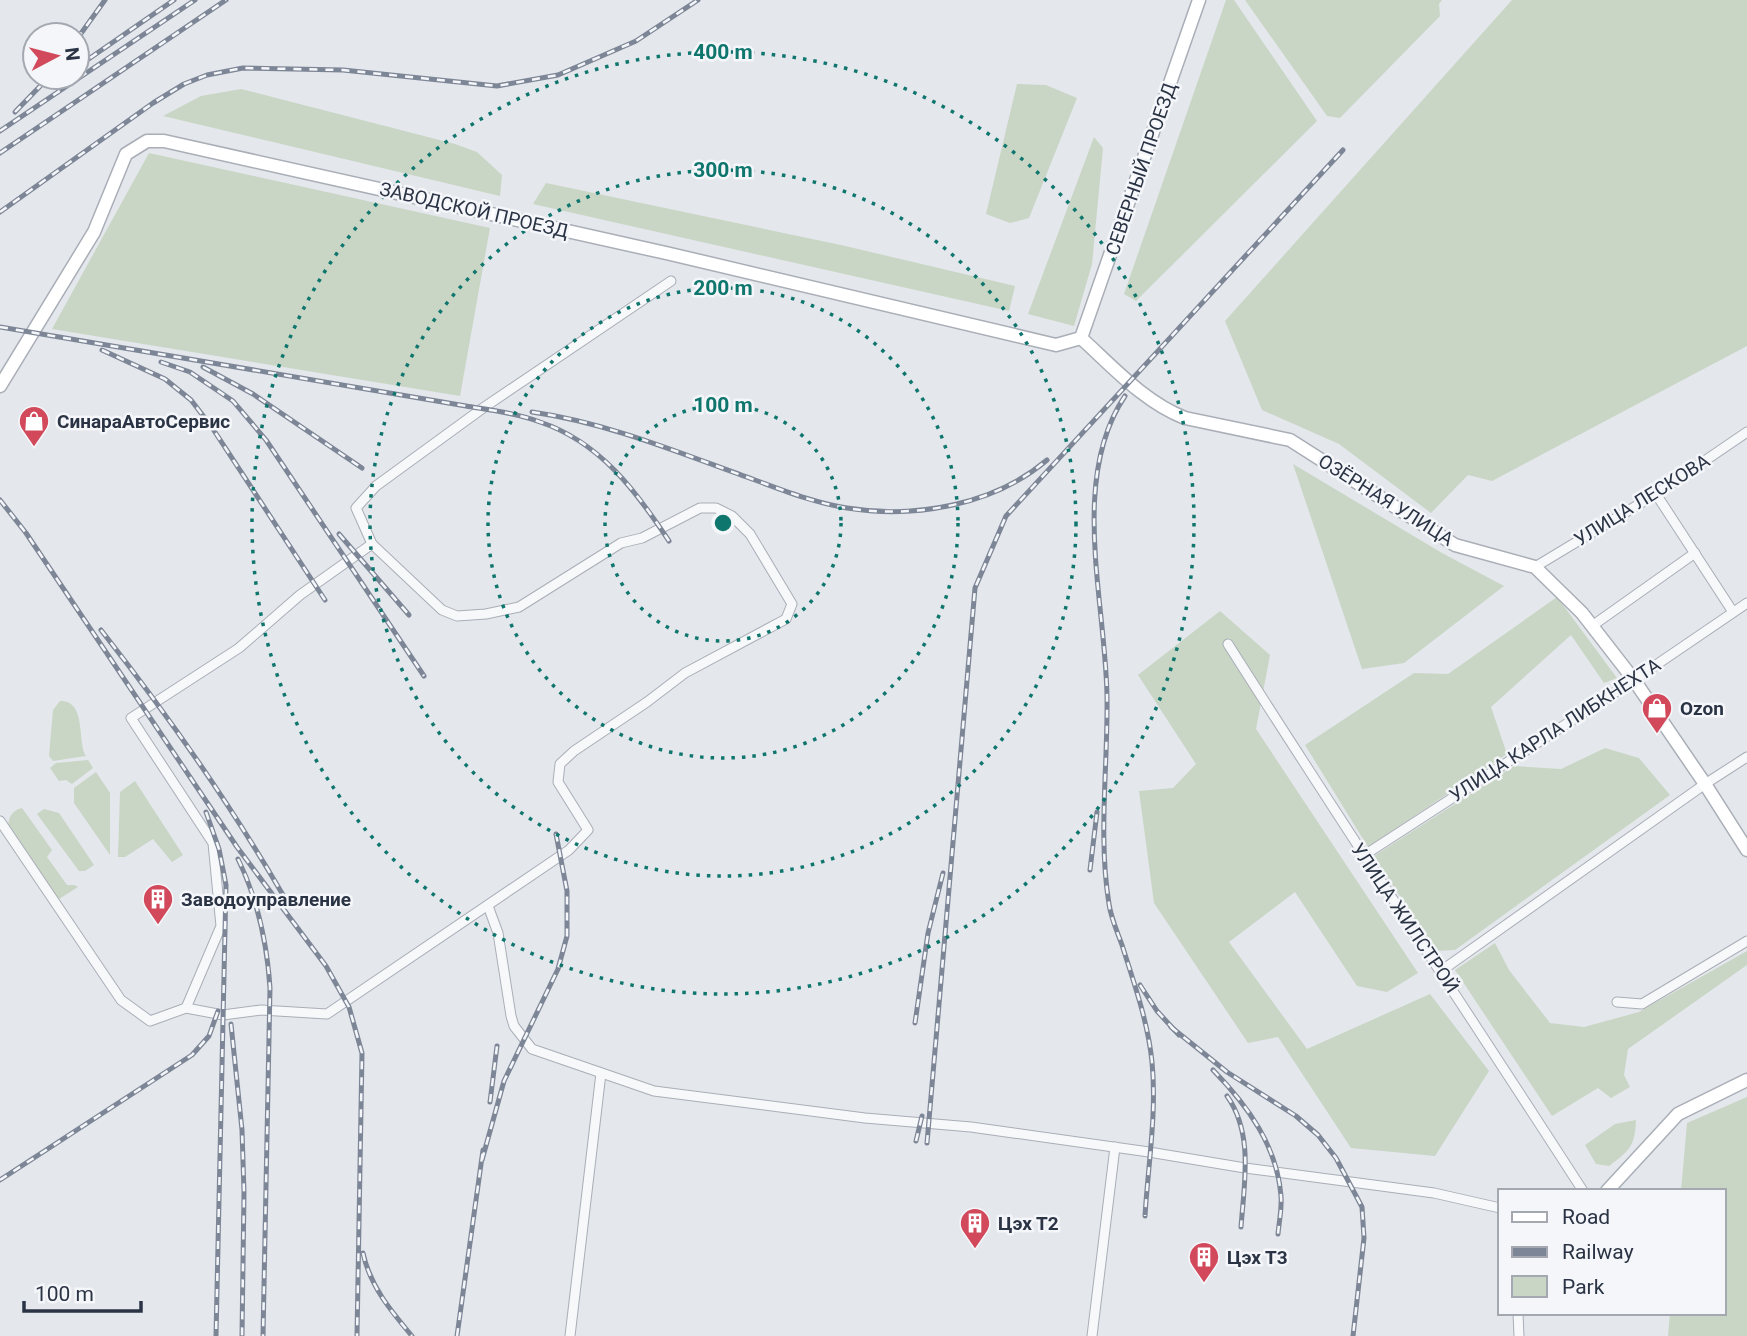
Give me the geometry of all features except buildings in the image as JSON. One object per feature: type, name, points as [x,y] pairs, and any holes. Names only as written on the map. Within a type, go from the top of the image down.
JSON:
[{"type":"street","name":"СЕВЕРНЫЙ ПРОЕЗД","points":[[1081,338],[1199,0]]},
{"type":"street","name":"ЗАВОДСКОЙ ПРОЕЗД","points":[[0,386],[94,232],[127,154],[147,141],[177,144],[666,253],[1056,345],[1081,338]]},
{"type":"street","points":[[0,821],[121,1000],[150,1021],[186,1008],[223,1015],[261,1010],[327,1014],[569,850],[588,830],[558,782],[560,764],[574,751],[685,673],[786,619],[792,604],[750,534],[732,516],[716,508],[700,508],[642,538],[621,543],[519,607],[457,617],[442,610],[372,544],[356,508],[376,486],[483,408],[671,281]]},
{"type":"street","name":"ОЗЁРНАЯ УЛИЦА","points":[[1081,338],[1130,382],[1169,412],[1185,418],[1290,440],[1455,545],[1535,566]]},
{"type":"street","name":"УЛИЦА ЛЕСКОВА","points":[[1535,566],[1656,494],[1747,432]]},
{"type":"street","points":[[1656,494],[1733,612]]},
{"type":"street","points":[[186,1008],[221,926],[213,843],[131,718],[239,648],[300,595],[372,544]]},
{"type":"street","points":[[1592,626],[1695,552]]},
{"type":"street","points":[[1535,566],[1582,613],[1634,680],[1705,783],[1747,850]]},
{"type":"street","name":"УЛИЦА КАРЛА ЛИБКНЕХТА","points":[[1363,856],[1634,680],[1747,603]]},
{"type":"street","name":"УЛИЦА ЖИЛСТРОЙ","points":[[1228,644],[1363,856],[1582,1189]]},
{"type":"street","points":[[1441,971],[1705,783],[1747,757]]},
{"type":"street","points":[[488,906],[498,933],[514,1026],[532,1049],[654,1091],[865,1118],[971,1127],[1434,1193],[1498,1208]]},
{"type":"street","points":[[1617,1002],[1642,1004],[1747,941]]},
{"type":"street","points":[[570,1336],[601,1073]]},
{"type":"street","points":[[1609,1189],[1678,1114],[1747,1080]]},
{"type":"street","points":[[1092,1336],[1115,1147]]},
{"type":"street","points":[[1518,1315],[1519,1336]]},
{"type":"green space","points":[[1226,0],[1234,0],[1317,121],[1136,301],[1124,294]]},
{"type":"green space","points":[[1245,0],[1442,0],[1439,4],[1440,16],[1340,118],[1327,116]]},
{"type":"green space","points":[[1512,0],[1747,0],[1747,346],[1492,481],[1468,475],[1431,513],[1339,444],[1262,410],[1225,321]]},
{"type":"green space","points":[[1017,84],[1046,85],[1077,98],[1029,218],[1010,223],[986,214]]},
{"type":"green space","points":[[241,89],[477,152],[502,175],[500,196],[163,116],[201,96]]},
{"type":"green space","points":[[1094,137],[1103,148],[1092,264],[1074,326],[1028,314]]},
{"type":"green space","points":[[149,153],[490,228],[460,396],[52,329]]},
{"type":"green space","points":[[546,183],[841,245],[1015,286],[1009,311],[533,204]]},
{"type":"green space","points":[[1293,464],[1442,553],[1504,586],[1404,663],[1362,669]]},
{"type":"green space","points":[[1557,597],[1617,678],[1604,683],[1571,635],[1491,707],[1507,754],[1368,847],[1305,745],[1414,673],[1448,674]]},
{"type":"green space","points":[[1220,611],[1270,655],[1256,729],[1418,973],[1387,992],[1357,986],[1295,892],[1229,942],[1307,1049],[1430,994],[1489,1071],[1435,1156],[1351,1148],[1278,1037],[1248,1043],[1154,903],[1139,791],[1173,788],[1196,764],[1138,675]]},
{"type":"green space","points":[[60,701],[74,707],[78,715],[86,756],[53,761],[49,756],[53,710]]},
{"type":"green space","points":[[1605,748],[1639,758],[1670,795],[1455,950],[1435,951],[1374,856],[1514,766],[1561,769]]},
{"type":"green space","points":[[88,760],[93,768],[72,784],[66,780],[59,781],[50,768],[56,763]]},
{"type":"green space","points":[[96,772],[110,793],[110,855],[74,803],[74,788]]},
{"type":"green space","points":[[135,781],[183,855],[172,862],[153,839],[125,857],[118,857],[120,792]]},
{"type":"green space","points":[[22,808],[52,850],[47,857],[67,885],[78,887],[56,901],[8,830],[10,816]]},
{"type":"green space","points":[[44,809],[59,813],[94,865],[85,871],[79,871],[37,814]]},
{"type":"green space","points":[[1495,943],[1509,970],[1550,1023],[1584,1027],[1639,1012],[1747,951],[1747,965],[1628,1049],[1624,1075],[1630,1087],[1611,1098],[1598,1088],[1552,1116],[1455,970]]},
{"type":"green space","points":[[1747,1097],[1747,1336],[1668,1336],[1670,1315],[1726,1315],[1726,1189],[1681,1189],[1687,1123]]},
{"type":"green space","points":[[1636,1120],[1630,1148],[1609,1166],[1596,1164],[1585,1145],[1615,1124]]},
{"type":"railway","points":[[90,21],[105,0]]},
{"type":"railway","points":[[91,57],[174,0]]},
{"type":"railway","points":[[0,131],[195,0]]},
{"type":"railway","points":[[0,153],[226,0]]},
{"type":"railway","points":[[0,212],[153,103],[184,84],[207,75],[243,68],[343,70],[497,86],[558,75],[636,41],[698,0]]},
{"type":"railway","points":[[15,112],[35,91]]},
{"type":"railway","points":[[927,1143],[975,588],[1006,516],[1343,150]]},
{"type":"railway","points":[[0,327],[494,410],[531,419],[581,442],[615,470],[669,541]]},
{"type":"railway","points":[[102,350],[165,379],[191,400],[211,426],[325,600]]},
{"type":"railway","points":[[161,362],[190,372],[233,401],[266,440],[424,676]]},
{"type":"railway","points":[[203,367],[253,394],[362,468]]},
{"type":"railway","points":[[1125,396],[1108,429],[1098,465],[1094,503],[1097,583],[1107,697],[1104,827],[1106,879],[1111,914],[1140,1003],[1152,1062],[1153,1120],[1145,1216]]},
{"type":"railway","points":[[532,412],[617,431],[812,500],[873,511],[926,510],[978,498],[1003,488],[1047,460]]},
{"type":"railway","points":[[0,500],[26,533],[237,847],[326,966],[349,1007],[362,1053],[357,1336]]},
{"type":"railway","points":[[339,534],[409,615]]},
{"type":"railway","points":[[101,630],[196,759],[283,895]]},
{"type":"railway","points":[[206,812],[219,849],[226,885],[216,1336]]},
{"type":"railway","points":[[1090,870],[1097,812]]},
{"type":"railway","points":[[482,1160],[504,1081],[558,969],[567,936],[567,891],[556,834]]},
{"type":"railway","points":[[238,859],[260,922],[270,988],[263,1336]]},
{"type":"railway","points":[[915,1023],[928,933],[943,873]]},
{"type":"railway","points":[[1140,985],[1157,1011],[1179,1035]]},
{"type":"railway","points":[[0,1180],[192,1055],[209,1036],[218,1011]]},
{"type":"railway","points":[[231,1024],[242,1130],[242,1336]]},
{"type":"railway","points":[[1171,1027],[1227,1072],[1296,1116],[1318,1135],[1336,1158],[1362,1207],[1364,1238],[1353,1336]]},
{"type":"railway","points":[[490,1102],[497,1046]]},
{"type":"railway","points":[[1213,1070],[1249,1113],[1274,1160],[1281,1196],[1278,1234]]},
{"type":"railway","points":[[1227,1096],[1241,1126],[1244,1143],[1245,1177],[1241,1227]]},
{"type":"railway","points":[[916,1141],[922,1116]]},
{"type":"railway","points":[[457,1336],[483,1150]]},
{"type":"railway","points":[[363,1253],[376,1287],[412,1336]]},
{"type":"place","name":"СинараАвтоСервис","points":[[34,448]]},
{"type":"place","name":"Ozon","points":[[1657,735]]},
{"type":"place","name":"Заводоуправление","points":[[158,926]]},
{"type":"place","name":"Цэх Т2","points":[[975,1250]]},
{"type":"place","name":"Цэх Т3","points":[[1204,1284]]}]
